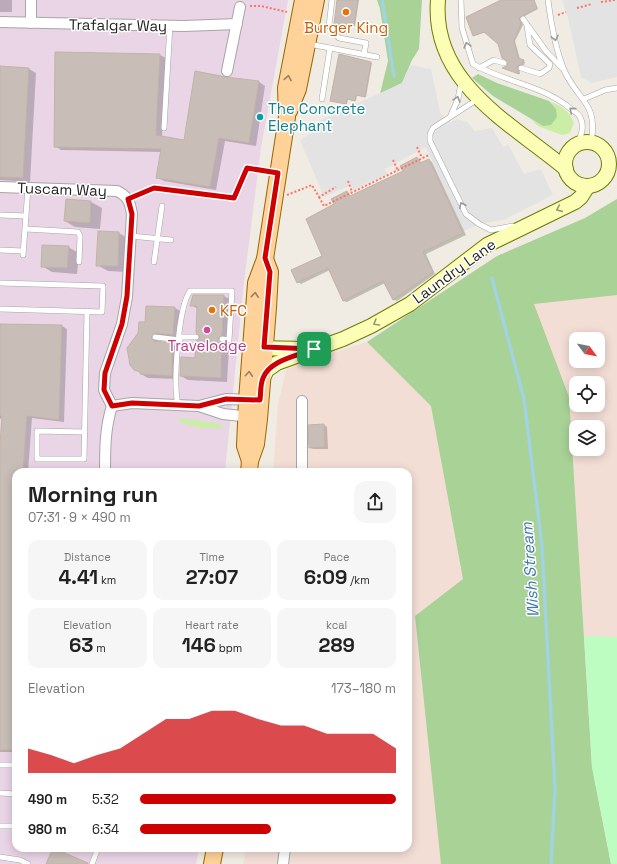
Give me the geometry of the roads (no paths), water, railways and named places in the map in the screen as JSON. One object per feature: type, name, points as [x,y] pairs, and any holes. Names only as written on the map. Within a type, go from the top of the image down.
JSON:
[{"type":"main road","points":[[250,466],[245,446],[253,418],[257,348],[256,283],[265,258],[287,116],[286,88],[303,0]]},
{"type":"main road","points":[[287,116],[298,89],[316,0]]},
{"type":"main road","points":[[253,400],[262,380],[257,348]]},
{"type":"main road","points":[[212,864],[214,852]]},
{"type":"street","points":[[31,0],[31,24]]},
{"type":"street","points":[[438,0],[438,21],[441,40],[450,63],[462,81],[478,99],[566,169],[574,182],[588,186],[611,177],[609,165],[613,160],[602,148],[579,145],[547,144],[508,122]]},
{"type":"street","points":[[227,71],[240,7]]},
{"type":"street","name":"Trafalgar Way","points":[[0,22],[31,24],[237,24]]},
{"type":"street","points":[[566,169],[565,163],[579,145]]},
{"type":"street","name":"Laundry Lane","points":[[262,380],[267,370],[277,363],[371,326],[410,304],[487,244],[526,224],[575,202],[581,197],[588,186]]},
{"type":"street","name":"Tuscam Way","points":[[0,187],[117,191],[128,199],[132,214],[127,296],[122,324],[105,373],[104,390],[112,406]]},
{"type":"street","name":"Laundry Lane","points":[[257,348],[314,349]]},
{"type":"street","points":[[199,406],[226,399],[253,400]]},
{"type":"street","points":[[302,401],[302,468]]},
{"type":"street","points":[[105,468],[104,443],[112,406],[132,403],[199,406],[223,414],[253,418]]},
{"type":"street","points":[[283,864],[284,852]]},
{"type":"lane","points":[[332,0],[329,26],[339,38],[366,43],[364,54]]},
{"type":"lane","points":[[461,0],[462,28],[473,64],[487,72],[541,90],[563,102],[580,116],[583,131],[579,145]]},
{"type":"lane","points":[[548,0],[551,21],[564,70]]},
{"type":"lane","points":[[524,19],[527,26],[546,51],[564,70],[584,99],[592,116],[593,132],[579,145]]},
{"type":"lane","points":[[164,128],[170,25]]},
{"type":"lane","points":[[521,68],[540,74],[549,68],[550,64],[530,45],[527,26]]},
{"type":"lane","points":[[306,44],[377,57]]},
{"type":"lane","points":[[322,99],[330,48]]},
{"type":"lane","points":[[479,68],[494,60],[504,63]]},
{"type":"lane","points":[[451,116],[458,99],[462,81]]},
{"type":"lane","points":[[584,99],[605,90],[617,88]]},
{"type":"lane","points":[[478,99],[433,128],[430,134],[430,141],[466,214],[479,224],[491,230],[526,224]]},
{"type":"lane","points":[[128,199],[154,188],[234,198],[247,168],[278,173]]},
{"type":"lane","points":[[0,250],[23,253],[28,188]]},
{"type":"lane","points":[[154,262],[162,206]]},
{"type":"lane","points":[[0,215],[26,216]]},
{"type":"lane","points":[[26,229],[78,232],[80,236],[80,262]]},
{"type":"lane","points":[[131,236],[171,240]]},
{"type":"lane","points":[[0,283],[103,286],[102,312],[0,309]]},
{"type":"lane","points":[[178,405],[175,381],[183,306],[190,291],[232,291],[229,340],[222,339]]},
{"type":"lane","points":[[85,432],[37,431],[37,460],[84,459],[85,432],[87,311]]},
{"type":"lane","points":[[155,337],[196,337]]},
{"type":"lane","points":[[0,765],[12,765]]},
{"type":"lane","points":[[0,793],[12,794]]},
{"type":"lane","points":[[0,826],[12,826]]},
{"type":"lane","points":[[92,864],[96,852]]},
{"type":"lane","points":[[0,857],[20,860],[28,864]]},
{"type":"waterway","name":"Wish Stream","points":[[382,0],[394,76]]},
{"type":"waterway","name":"Wish Stream","points":[[492,278],[524,399],[542,546],[555,789],[551,864]]},
{"type":"place","name":"Burger King","points":[[346,12]]},
{"type":"place","name":"The Concrete Elephant","points":[[260,117]]},
{"type":"place","name":"KFC","points":[[212,310]]},
{"type":"place","name":"Travelodge","points":[[207,330]]}]
